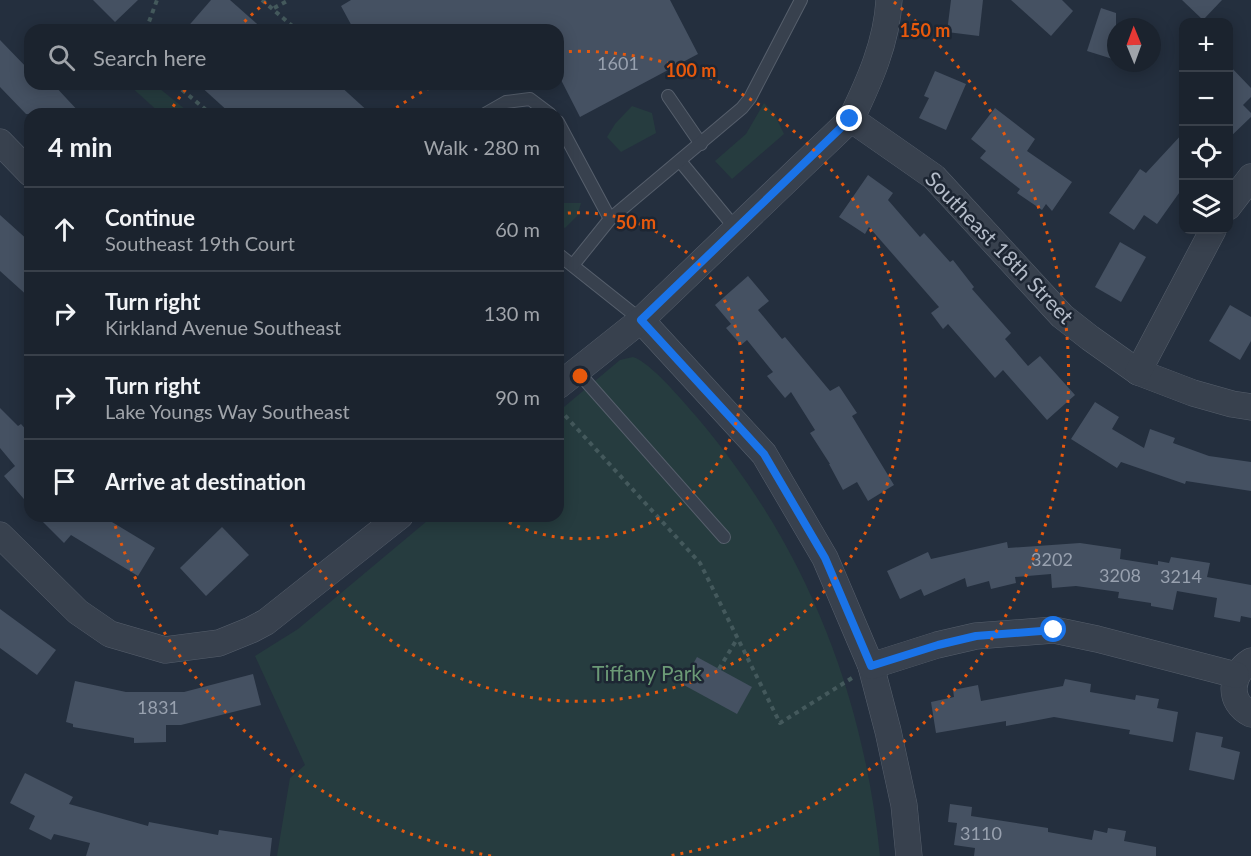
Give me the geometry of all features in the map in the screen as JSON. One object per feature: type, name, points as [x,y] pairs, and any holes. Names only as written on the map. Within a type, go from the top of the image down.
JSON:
[{"type":"street","points":[[567,379],[641,320],[850,119],[868,83],[888,20],[889,0]]},
{"type":"street","name":"Southeast 18th Street","points":[[850,119],[934,177],[1062,316],[1138,372],[1193,393],[1232,404],[1251,406]]},
{"type":"street","points":[[0,142],[24,167]]},
{"type":"street","points":[[1233,200],[1251,177]]},
{"type":"street","points":[[1138,372],[1211,234]]},
{"type":"street","points":[[641,320],[764,454],[825,558],[871,666],[904,805],[909,856]]},
{"type":"street","points":[[0,536],[78,612],[110,634],[165,650],[219,643],[266,622],[392,522]]},
{"type":"street","points":[[871,666],[976,636],[1054,630],[1244,668],[1233,684],[1234,694],[1238,704],[1251,714]]},
{"type":"lane","points":[[573,265],[610,219],[736,114],[750,98],[801,0]]},
{"type":"lane","points":[[668,96],[701,144]]},
{"type":"lane","points":[[496,108],[506,102],[530,99],[542,108]]},
{"type":"lane","points":[[564,133],[610,219]]},
{"type":"lane","points":[[680,161],[736,229]]},
{"type":"lane","points":[[564,258],[641,320]]},
{"type":"lane","points":[[567,379],[724,537]]},
{"type":"path","points":[[148,24],[158,0]]},
{"type":"path","points":[[262,0],[291,24]]},
{"type":"path","points":[[274,8],[289,0]]},
{"type":"path","points":[[182,90],[204,108]]},
{"type":"path","points":[[564,416],[700,563],[780,723],[871,666]]},
{"type":"path","points":[[719,669],[737,638]]},
{"type":"green space","points":[[135,90],[161,90],[184,108],[154,108]]},
{"type":"green space","points":[[764,103],[775,115],[784,134],[732,179],[715,161],[746,134]]},
{"type":"green space","points":[[632,106],[652,113],[656,133],[621,152],[607,137],[615,124]]},
{"type":"green space","points":[[564,203],[581,203],[577,216],[565,228]]},
{"type":"green space","name":"Tiffany Park","points":[[633,357],[640,360],[674,391],[695,415],[734,464],[768,514],[797,567],[822,621],[843,677],[872,795],[880,856],[277,856],[290,778],[305,765],[255,656],[298,629],[426,522],[564,522],[564,407],[620,360]]},
{"type":"building","points":[[93,0],[138,0],[115,22]]},
{"type":"building","points":[[211,0],[230,0],[257,24],[190,24]]},
{"type":"building","points":[[351,0],[670,0],[698,54],[580,117],[564,86],[564,24],[351,24],[341,6]]},
{"type":"building","points":[[951,0],[983,0],[979,36],[947,32]]},
{"type":"building","points":[[1011,0],[1062,0],[1073,11],[1051,36]]},
{"type":"building","points":[[1182,0],[1222,0],[1205,18],[1201,18]]},
{"type":"building","points":[[1101,8],[1116,13],[1116,18],[1107,18],[1107,57],[1087,51]]},
{"type":"building","points":[[0,40],[24,65],[24,90],[59,90],[75,108],[24,108],[24,112],[0,87]]},
{"type":"building","points":[[1233,69],[1251,88],[1251,97],[1243,105],[1251,113],[1251,117],[1233,134]]},
{"type":"building","points":[[935,71],[966,84],[946,130],[919,118],[929,98],[924,96]]},
{"type":"building","points":[[205,90],[345,90],[364,108],[224,108]]},
{"type":"building","points":[[995,108],[1035,139],[1027,151],[1072,182],[1052,211],[1046,204],[1042,210],[1017,193],[1020,189],[980,158],[986,151],[971,139]]},
{"type":"building","points":[[1179,137],[1179,193],[1157,224],[1144,215],[1134,230],[1109,213],[1140,169],[1146,173]]},
{"type":"building","points":[[868,175],[893,193],[888,200],[920,237],[924,233],[950,262],[953,260],[974,287],[972,289],[1011,333],[1005,339],[1028,366],[1040,356],[1075,395],[1047,420],[1003,370],[995,378],[948,324],[943,329],[931,313],[939,307],[869,227],[865,234],[839,217]]},
{"type":"building","points":[[0,215],[24,237],[24,293],[0,271]]},
{"type":"building","points":[[1120,242],[1146,257],[1121,302],[1095,287]]},
{"type":"building","points":[[748,276],[769,301],[758,310],[782,339],[785,337],[830,391],[839,386],[857,413],[852,416],[894,485],[868,501],[857,482],[843,490],[810,433],[815,430],[791,392],[785,398],[767,376],[773,372],[747,340],[741,345],[726,328],[731,324],[715,305]]},
{"type":"building","points":[[1230,305],[1251,317],[1251,341],[1240,360],[1209,341]]},
{"type":"building","points":[[1095,402],[1119,417],[1112,429],[1144,448],[1150,429],[1175,438],[1173,443],[1209,456],[1251,462],[1251,491],[1186,481],[1185,484],[1121,462],[1117,468],[1071,439]]},
{"type":"building","points":[[0,408],[18,426],[21,424],[24,427],[24,499],[4,476],[15,466],[0,448]]},
{"type":"building","points":[[43,522],[112,522],[155,548],[138,576],[71,535],[64,543]]},
{"type":"building","points":[[222,527],[249,555],[206,596],[180,568]]},
{"type":"building","points":[[1007,542],[1008,548],[1080,543],[1121,549],[1120,559],[1158,565],[1158,561],[1169,563],[1171,557],[1210,563],[1207,577],[1251,585],[1251,618],[1241,616],[1240,622],[1214,617],[1217,598],[1177,591],[1173,610],[1151,606],[1151,603],[1118,598],[1119,592],[1076,586],[1052,588],[1051,574],[1015,577],[1016,583],[991,589],[989,581],[967,587],[965,578],[924,596],[921,589],[900,599],[887,571],[928,552],[931,559]]},
{"type":"building","points":[[0,609],[56,650],[37,675],[0,648]]},
{"type":"building","points":[[697,657],[752,687],[737,714],[682,684]]},
{"type":"building","points":[[253,674],[261,705],[181,725],[166,725],[166,742],[134,743],[134,738],[73,727],[73,724],[66,722],[75,681],[126,692],[184,692]]},
{"type":"building","points":[[1065,679],[1091,684],[1090,692],[1135,700],[1136,695],[1159,699],[1157,708],[1178,712],[1173,742],[1129,734],[1130,730],[1054,717],[1006,726],[1006,721],[936,733],[931,702],[954,697],[953,690],[978,685],[981,701],[1063,686]]},
{"type":"building","points":[[1196,732],[1223,737],[1221,747],[1240,752],[1234,780],[1189,770]]},
{"type":"building","points":[[25,773],[73,797],[69,804],[148,826],[149,822],[218,835],[219,830],[272,838],[270,856],[86,856],[90,843],[54,834],[51,840],[29,829],[35,816],[10,803]]},
{"type":"building","points":[[950,804],[972,807],[971,816],[1048,828],[1048,832],[1092,840],[1094,830],[1107,833],[1108,828],[1126,831],[1124,841],[1156,847],[1156,856],[974,856],[975,848],[954,845],[957,823],[948,822]]},
{"type":"route","points":[[850,119],[641,320],[764,454],[825,558],[871,666],[976,636],[1054,630]]}]
